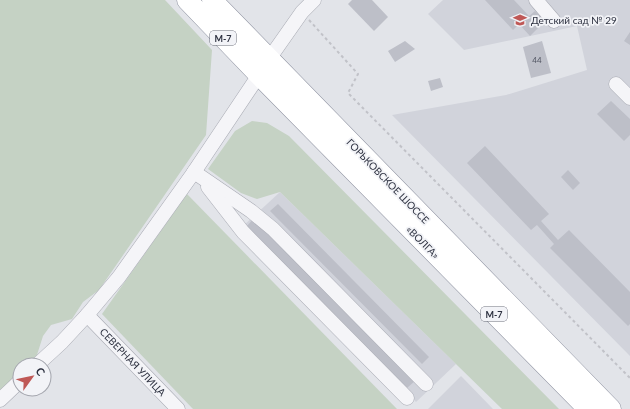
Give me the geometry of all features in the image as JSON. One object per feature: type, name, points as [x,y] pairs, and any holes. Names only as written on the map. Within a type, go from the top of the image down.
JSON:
[{"type":"highway","name":"ГОРЬКОВСКОЕ ШОССЕ","points":[[187,0],[264,67],[565,361],[611,409]]},
{"type":"highway","name":"ГОРЬКОВСКОЕ ШОССЕ","points":[[212,0],[264,67]]},
{"type":"highway","name":"«ВОЛГА»","points":[[264,67],[588,409]]},
{"type":"street","points":[[46,357],[88,315],[197,175],[264,67],[302,12],[314,0]]},
{"type":"street","points":[[536,0],[554,21]]},
{"type":"street","points":[[616,84],[630,98]]},
{"type":"street","points":[[197,175],[251,211],[273,229],[426,384]]},
{"type":"street","points":[[197,175],[243,232],[407,398]]},
{"type":"street","name":"СЕВЕРНАЯ УЛИЦА","points":[[88,315],[178,409]]},
{"type":"street","points":[[0,400],[12,389]]},
{"type":"path","points":[[302,12],[358,74],[348,93],[630,378]]},
{"type":"shaded area","points":[[443,0],[630,0],[630,356],[392,115],[506,95],[587,70],[577,26],[464,50],[428,14]]},
{"type":"shaded area","points":[[280,192],[456,364],[416,402],[242,227]]},
{"type":"shaded area","points":[[461,376],[493,409],[428,409]]},
{"type":"green space","points":[[0,0],[165,0],[212,50],[206,135],[99,290],[83,302],[72,319],[51,325],[43,336],[36,357],[12,357],[12,380],[0,391]]},
{"type":"green space","points":[[252,121],[267,123],[289,136],[559,409],[502,409],[280,192],[257,199],[241,193],[208,169],[235,131]]},
{"type":"green space","points":[[187,194],[397,409],[193,409],[102,314]]},
{"type":"building","points":[[352,0],[372,0],[388,17],[374,31],[348,4]]},
{"type":"building","points":[[485,0],[514,0],[529,16],[535,11],[545,21],[530,36],[519,24],[513,30]]},
{"type":"building","points":[[630,32],[630,45],[624,41]]},
{"type":"building","points":[[405,41],[415,49],[395,62],[388,51]]},
{"type":"building","points":[[542,41],[551,73],[531,78],[523,47]]},
{"type":"building","points":[[440,78],[443,87],[431,91],[428,81]]},
{"type":"building","points":[[611,101],[630,119],[630,135],[624,141],[597,114]]},
{"type":"building","points":[[485,146],[549,214],[541,221],[558,240],[569,230],[630,292],[630,324],[628,326],[550,248],[554,244],[537,225],[531,230],[467,163]]},
{"type":"building","points":[[568,170],[580,183],[573,190],[561,177]]},
{"type":"building","points":[[278,204],[429,357],[422,364],[270,211]]},
{"type":"building","points":[[255,217],[416,380],[407,388],[247,226]]},
{"type":"place","name":"Детский сад № 29","points":[[520,20]]}]
